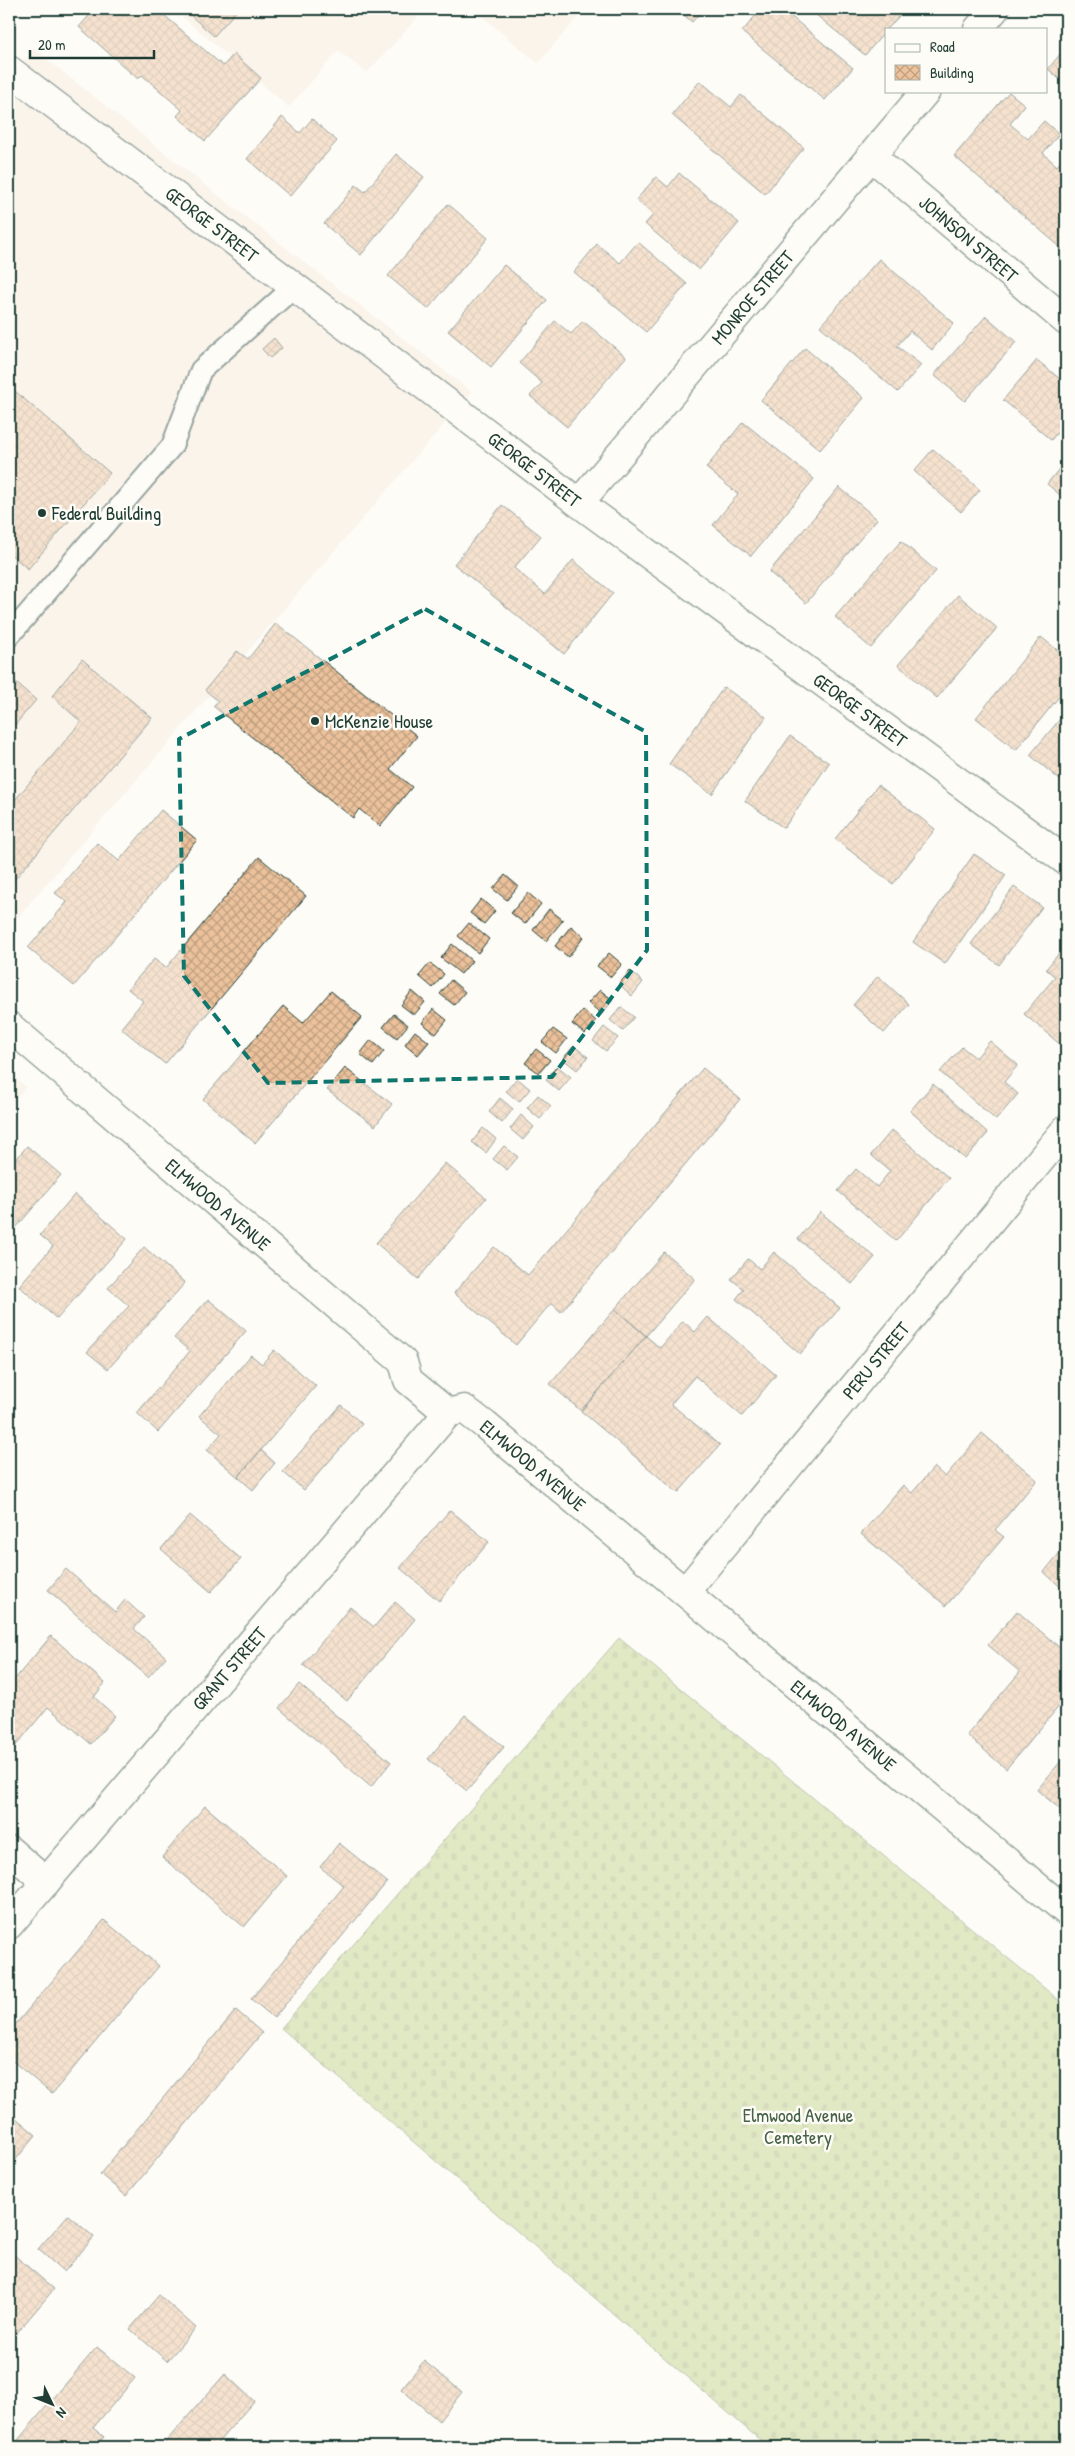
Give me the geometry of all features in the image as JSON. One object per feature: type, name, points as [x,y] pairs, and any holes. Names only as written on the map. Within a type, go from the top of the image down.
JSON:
[{"type":"street","points":[[979,28],[995,9]]},
{"type":"street","name":"GEORGE STREET","points":[[9,70],[579,503],[1066,861]]},
{"type":"street","name":"MONROE STREET","points":[[579,503],[925,92]]},
{"type":"street","name":"JOHNSON STREET","points":[[871,156],[1066,321]]},
{"type":"street","name":"ELMWOOD AVENUE","points":[[9,1026],[403,1362],[408,1380],[448,1413],[464,1409],[470,1413],[1066,1910]]},
{"type":"street","name":"PERU STREET","points":[[685,1592],[1066,1129]]},
{"type":"street","name":"GRANT STREET","points":[[9,1925],[448,1413]]},
{"type":"street","points":[[9,1850],[46,1882]]},
{"type":"lane","points":[[9,636],[172,446],[202,370],[294,287]]},
{"type":"highlighted area","points":[[425,609],[646,732],[647,950],[552,1077],[268,1083],[184,976],[179,739]]},
{"type":"shaded area","points":[[173,9],[425,9],[367,73],[338,51],[289,107]]},
{"type":"shaded area","points":[[473,9],[585,9],[538,63]]},
{"type":"shaded area","points":[[34,49],[215,193],[472,392],[9,927],[9,78]]},
{"type":"shaded area","points":[[9,1073],[26,1087],[9,1106]]},
{"type":"green space","name":"Elmwood Avenue Cemetery","points":[[619,1638],[1066,2006],[1066,2447],[768,2447],[281,2028]]},
{"type":"building","points":[[95,9],[157,9],[223,66],[234,54],[261,78],[205,141],[177,116],[182,110],[142,75],[138,79],[79,27]]},
{"type":"building","points":[[183,9],[238,9],[214,36]]},
{"type":"building","points":[[677,9],[704,9],[692,22]]},
{"type":"building","points":[[761,9],[782,9],[853,68],[825,100],[742,32]]},
{"type":"building","points":[[809,9],[905,9],[888,28],[885,28],[885,32],[865,55]]},
{"type":"building","points":[[1066,47],[1066,85],[1048,69]]},
{"type":"building","points":[[700,81],[731,107],[741,95],[804,148],[765,194],[672,115]]},
{"type":"building","points":[[1009,92],[1025,105],[1010,124],[1028,139],[1044,121],[1059,134],[1043,153],[1057,166],[1066,156],[1066,252],[954,156]]},
{"type":"building","points":[[282,117],[300,133],[312,119],[337,141],[290,196],[247,159]]},
{"type":"building","points":[[396,154],[424,177],[361,255],[324,224],[356,185],[365,192]]},
{"type":"building","points":[[679,173],[739,223],[699,270],[645,224],[653,215],[636,200],[656,177],[668,187]]},
{"type":"building","points":[[448,204],[488,238],[428,309],[388,276]]},
{"type":"building","points":[[638,242],[687,284],[646,332],[574,272],[597,244],[620,263]]},
{"type":"building","points":[[879,259],[954,323],[932,350],[910,331],[897,346],[921,365],[898,392],[820,326]]},
{"type":"building","points":[[504,265],[547,300],[491,367],[448,331]]},
{"type":"building","points":[[986,316],[1016,342],[965,401],[934,375]]},
{"type":"building","points":[[555,321],[571,334],[583,321],[626,357],[567,427],[530,396],[542,383],[519,363]]},
{"type":"building","points":[[274,338],[282,348],[270,358],[262,349]]},
{"type":"building","points":[[805,348],[864,398],[820,450],[761,400]]},
{"type":"building","points":[[1037,360],[1066,384],[1066,422],[1051,440],[1003,400]]},
{"type":"building","name":"Federal Building","points":[[9,386],[110,473],[28,569],[9,553]]},
{"type":"building","points":[[743,422],[814,479],[751,556],[713,525],[738,494],[706,468]]},
{"type":"building","points":[[933,449],[980,490],[961,512],[914,471]]},
{"type":"building","points":[[1066,460],[1066,500],[1047,484]]},
{"type":"building","points":[[839,487],[877,519],[806,603],[769,572]]},
{"type":"building","points":[[502,505],[541,536],[514,568],[545,594],[573,560],[613,593],[564,654],[454,564]]},
{"type":"building","points":[[901,541],[936,571],[871,648],[835,617]]},
{"type":"building","points":[[958,595],[997,628],[937,698],[898,665]]},
{"type":"building","name":"McKenzie House","points":[[276,623],[417,736],[390,769],[412,787],[380,826],[359,809],[353,818],[213,706],[218,701],[205,690],[237,651],[248,659]]},
{"type":"building","points":[[1041,637],[1066,657],[1066,688],[1016,750],[976,718]]},
{"type":"building","points":[[82,659],[152,718],[9,886],[9,807],[81,722],[52,696]]},
{"type":"building","points":[[9,677],[36,700],[9,732]]},
{"type":"building","points":[[724,687],[766,717],[712,794],[669,764]]},
{"type":"building","points":[[1066,712],[1066,785],[1030,755]]},
{"type":"building","points":[[790,736],[829,763],[784,828],[745,801]]},
{"type":"building","points":[[878,785],[935,829],[893,884],[835,839]]},
{"type":"building","points":[[161,810],[197,840],[74,986],[28,948],[67,902],[55,893],[97,843],[119,861]]},
{"type":"building","points":[[974,854],[1006,875],[945,964],[913,942]]},
{"type":"building","points":[[259,857],[306,896],[165,1064],[121,1028],[143,1001],[128,989],[154,959],[166,968]]},
{"type":"building","points":[[505,875],[518,886],[507,900],[493,889]]},
{"type":"building","points":[[1014,887],[1042,907],[999,965],[971,944]]},
{"type":"building","points":[[528,893],[541,904],[525,924],[511,913]]},
{"type":"building","points":[[481,899],[495,911],[484,924],[470,913]]},
{"type":"building","points":[[549,909],[563,920],[546,941],[533,930]]},
{"type":"building","points":[[469,923],[489,939],[478,953],[458,936]]},
{"type":"building","points":[[571,926],[584,937],[568,957],[555,946]]},
{"type":"building","points":[[452,944],[472,961],[461,974],[441,958]]},
{"type":"building","points":[[1066,945],[1066,1040],[1062,1046],[1024,1014],[1055,977],[1046,969]]},
{"type":"building","points":[[609,953],[622,964],[611,977],[597,966]]},
{"type":"building","points":[[430,963],[444,974],[433,988],[419,976]]},
{"type":"building","points":[[630,971],[643,982],[632,996],[619,984]]},
{"type":"building","points":[[878,976],[909,1004],[884,1033],[853,1005]]},
{"type":"building","points":[[451,980],[465,992],[454,1005],[440,994]]},
{"type":"building","points":[[600,990],[613,1000],[602,1014],[588,1003]]},
{"type":"building","points":[[331,991],[362,1017],[255,1143],[203,1099],[283,1006],[303,1023]]},
{"type":"building","points":[[412,991],[425,1002],[414,1015],[401,1005]]},
{"type":"building","points":[[621,1007],[634,1017],[623,1031],[610,1020]]},
{"type":"building","points":[[433,1009],[447,1020],[436,1034],[422,1023]]},
{"type":"building","points":[[583,1010],[596,1021],[585,1034],[572,1024]]},
{"type":"building","points":[[394,1014],[408,1025],[397,1038],[383,1027]]},
{"type":"building","points":[[604,1027],[618,1038],[606,1051],[593,1041]]},
{"type":"building","points":[[553,1029],[567,1039],[556,1053],[542,1042]]},
{"type":"building","points":[[415,1031],[429,1042],[418,1055],[405,1044]]},
{"type":"building","points":[[371,1040],[384,1051],[373,1065],[360,1054]]},
{"type":"building","points":[[990,1041],[1018,1065],[1004,1082],[1018,1094],[996,1120],[940,1072],[962,1047],[976,1058]]},
{"type":"building","points":[[574,1046],[588,1057],[577,1070],[563,1059]]},
{"type":"building","points":[[536,1049],[550,1060],[539,1073],[525,1063]]},
{"type":"building","points":[[557,1066],[571,1077],[559,1091],[546,1080]]},
{"type":"building","points":[[345,1068],[392,1104],[375,1126],[327,1090]]},
{"type":"building","points":[[703,1068],[740,1099],[561,1312],[551,1303],[516,1345],[454,1293],[494,1247],[528,1275]]},
{"type":"building","points":[[517,1078],[530,1089],[519,1102],[506,1091]]},
{"type":"building","points":[[933,1084],[988,1133],[965,1159],[910,1111]]},
{"type":"building","points":[[538,1095],[551,1106],[540,1119],[527,1108]]},
{"type":"building","points":[[500,1098],[513,1109],[502,1123],[489,1112]]},
{"type":"building","points":[[521,1115],[534,1127],[523,1140],[510,1129]]},
{"type":"building","points":[[483,1128],[496,1139],[486,1153],[472,1142]]},
{"type":"building","points":[[892,1130],[949,1178],[896,1241],[838,1191],[856,1169],[877,1187],[890,1171],[871,1155]]},
{"type":"building","points":[[27,1146],[61,1175],[9,1236],[9,1168]]},
{"type":"building","points":[[504,1146],[518,1157],[507,1170],[493,1159]]},
{"type":"building","points":[[445,1163],[486,1198],[418,1279],[376,1243]]},
{"type":"building","points":[[75,1194],[127,1239],[57,1319],[19,1286],[53,1246],[40,1235]]},
{"type":"building","points":[[820,1212],[875,1257],[852,1284],[798,1239]]},
{"type":"building","points":[[144,1247],[185,1283],[108,1369],[87,1352],[129,1306],[108,1288]]},
{"type":"building","points":[[664,1252],[695,1279],[646,1336],[615,1309]]},
{"type":"building","points":[[774,1252],[840,1308],[800,1354],[736,1299],[744,1289],[731,1279],[748,1259],[760,1269]]},
{"type":"building","points":[[208,1299],[246,1331],[158,1432],[137,1413],[190,1351],[174,1338]]},
{"type":"building","points":[[615,1309],[646,1336],[581,1411],[550,1384]]},
{"type":"building","points":[[708,1317],[776,1375],[742,1416],[695,1376],[671,1404],[720,1445],[678,1493],[581,1411],[646,1336],[660,1348],[683,1321],[695,1332]]},
{"type":"building","points":[[274,1350],[316,1386],[238,1477],[207,1450],[221,1434],[199,1416],[251,1355],[262,1364]]},
{"type":"building","points":[[341,1405],[362,1424],[304,1490],[283,1472]]},
{"type":"building","points":[[982,1433],[1037,1480],[995,1530],[1004,1537],[946,1606],[861,1534],[903,1485],[912,1493],[934,1467],[945,1477]]},
{"type":"building","points":[[261,1450],[275,1463],[253,1490],[238,1477]]},
{"type":"building","points":[[450,1510],[489,1542],[439,1601],[400,1568]]},
{"type":"building","points":[[190,1515],[241,1559],[211,1592],[161,1549]]},
{"type":"building","points":[[1066,1545],[1066,1592],[1044,1572]]},
{"type":"building","points":[[66,1569],[115,1612],[125,1600],[144,1617],[134,1629],[166,1657],[148,1677],[48,1590]]},
{"type":"building","points":[[395,1602],[415,1619],[347,1701],[303,1665],[350,1607],[374,1627]]},
{"type":"building","points":[[1017,1611],[1066,1653],[1066,1698],[1006,1769],[967,1735],[1020,1672],[988,1645]]},
{"type":"building","points":[[51,1636],[105,1683],[94,1697],[115,1716],[91,1744],[48,1707],[9,1754],[9,1686]]},
{"type":"building","points":[[299,1684],[391,1762],[371,1787],[279,1708]]},
{"type":"building","points":[[465,1715],[504,1747],[467,1791],[428,1759]]},
{"type":"building","points":[[1066,1755],[1066,1814],[1037,1790]]},
{"type":"building","points":[[205,1806],[287,1876],[244,1927],[162,1857]]},
{"type":"building","points":[[339,1843],[387,1882],[274,2018],[251,1999],[344,1886],[320,1867]]},
{"type":"building","points":[[104,1920],[159,1966],[52,2094],[9,2058],[9,2032]]},
{"type":"building","points":[[236,2010],[262,2033],[126,2196],[100,2174]]},
{"type":"building","points":[[9,2112],[36,2135],[9,2168]]},
{"type":"building","points":[[68,2215],[94,2237],[64,2272],[38,2249]]},
{"type":"building","points":[[13,2254],[54,2289],[9,2342],[9,2260]]},
{"type":"building","points":[[159,2295],[196,2328],[167,2361],[130,2329]]},
{"type":"building","points":[[97,2347],[135,2378],[93,2428],[104,2437],[95,2447],[12,2447]]},
{"type":"building","points":[[424,2361],[462,2392],[439,2421],[401,2389]]},
{"type":"building","points":[[225,2374],[254,2401],[214,2447],[161,2447]]},
{"type":"place","name":"Federal Building","points":[[42,513]]},
{"type":"place","name":"McKenzie House","points":[[315,721]]}]
